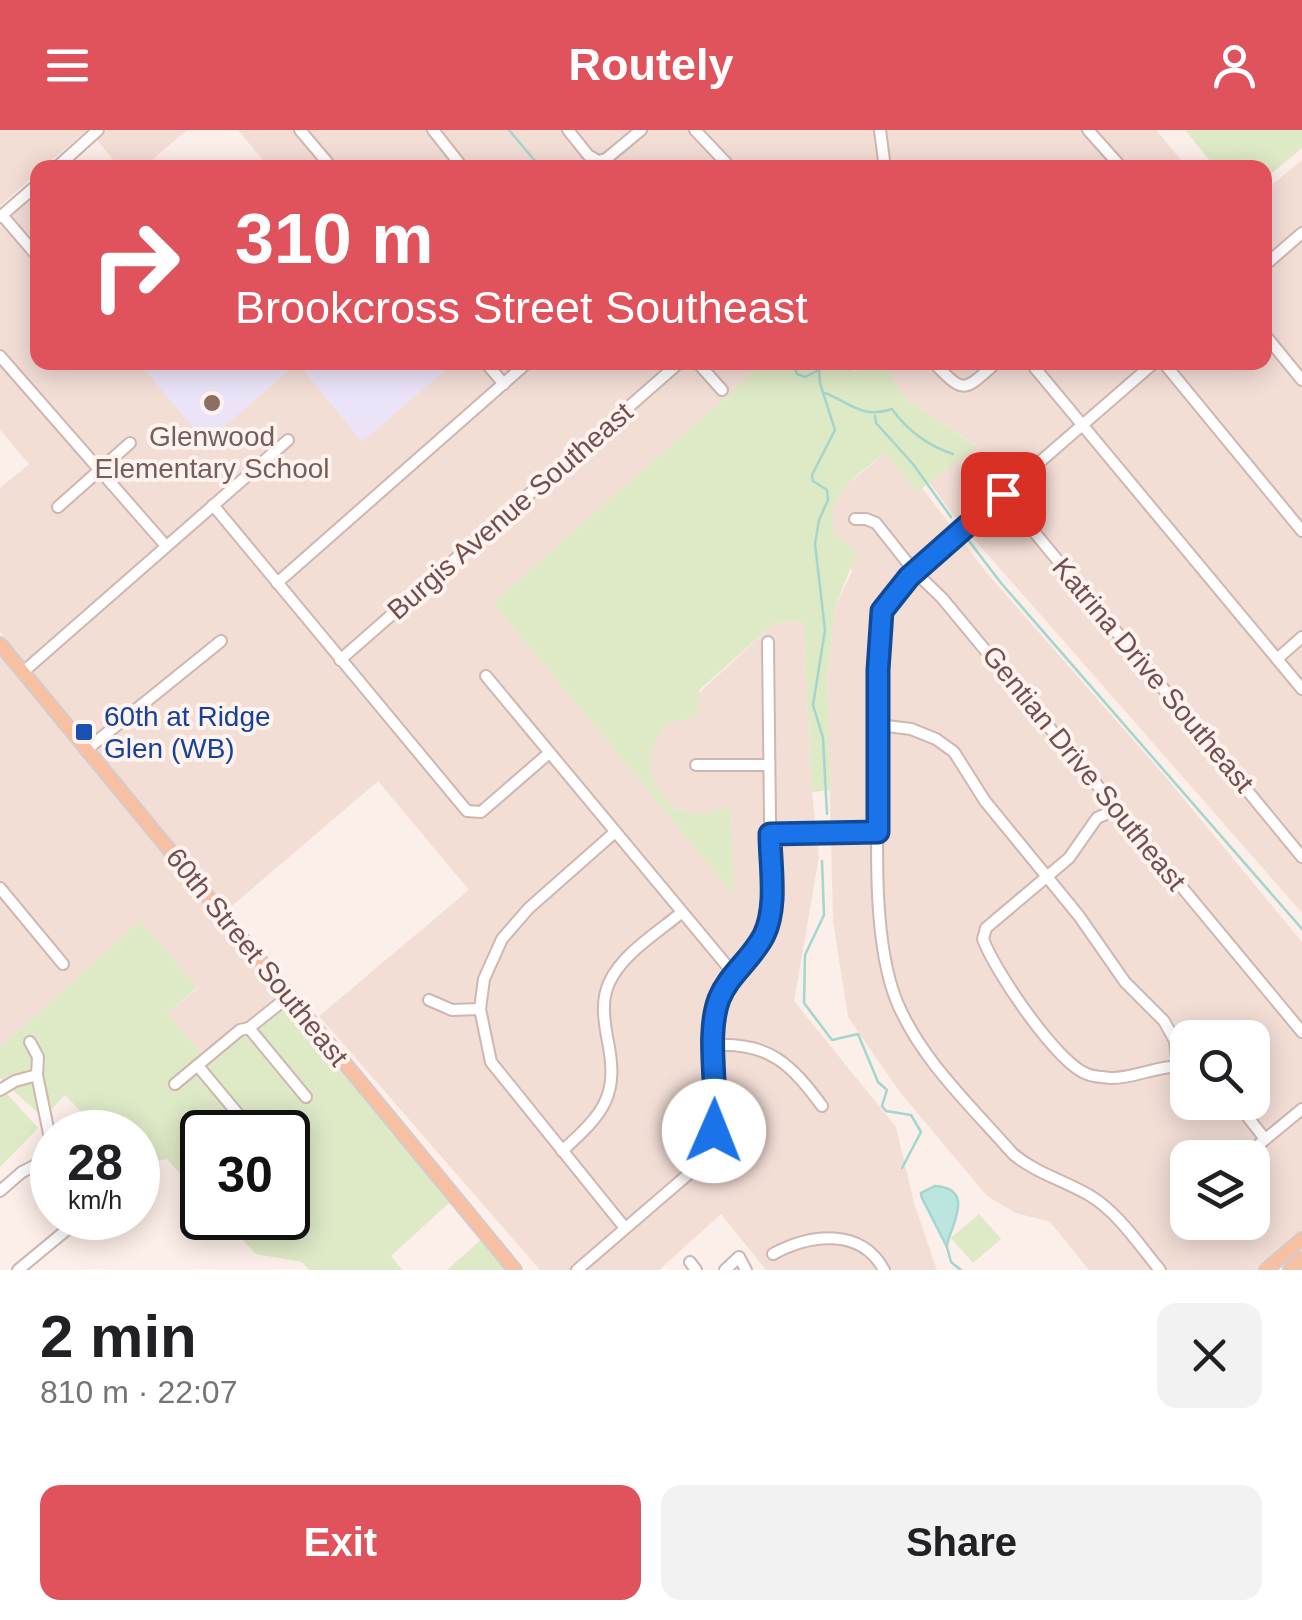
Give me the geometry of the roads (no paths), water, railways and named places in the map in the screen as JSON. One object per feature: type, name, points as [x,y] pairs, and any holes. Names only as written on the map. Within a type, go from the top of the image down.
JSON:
[{"type":"main road","name":"60th Street Southeast","points":[[0,644],[516,1270]]},
{"type":"main road","points":[[1266,1270],[1302,1239]]},
{"type":"main road","points":[[1290,1270],[1302,1259]]},
{"type":"street","points":[[65,160],[98,130]]},
{"type":"street","points":[[300,130],[325,160]]},
{"type":"street","points":[[433,130],[457,160]]},
{"type":"street","points":[[568,130],[596,160]]},
{"type":"street","points":[[603,160],[642,130]]},
{"type":"street","points":[[696,130],[724,160]]},
{"type":"street","points":[[880,130],[884,160]]},
{"type":"street","points":[[1088,130],[1115,160]]},
{"type":"street","points":[[30,191],[1,216],[30,248]]},
{"type":"street","points":[[1272,259],[1302,233]]},
{"type":"street","points":[[1272,344],[1302,380]]},
{"type":"street","points":[[0,356],[166,546]]},
{"type":"street","points":[[492,370],[504,384]]},
{"type":"street","points":[[276,583],[519,370]]},
{"type":"street","name":"Burgis Avenue Southeast","points":[[340,660],[671,370]]},
{"type":"street","points":[[705,370],[722,390]]},
{"type":"street","points":[[941,370],[952,384],[960,387],[987,370]]},
{"type":"street","points":[[1037,370],[1302,689]]},
{"type":"street","points":[[1146,370],[914,572],[882,611],[878,644],[878,832],[884,958],[893,992],[916,1039],[1013,1154],[1032,1170],[1092,1196],[1160,1270]]},
{"type":"street","points":[[1170,370],[1302,532]]},
{"type":"street","points":[[23,672],[288,440]]},
{"type":"street","points":[[58,506],[130,443]]},
{"type":"street","name":"Katrina Drive Southeast","points":[[1003,494],[1302,856]]},
{"type":"street","points":[[213,505],[468,812],[481,812],[548,754]]},
{"type":"street","name":"Gentian Drive Southeast","points":[[855,519],[876,524],[914,572],[1008,674],[1302,1032]]},
{"type":"street","points":[[1278,659],[1302,637]]},
{"type":"street","points":[[86,750],[221,641]]},
{"type":"street","points":[[578,1270],[692,1171],[706,1153],[716,1113],[714,1024],[718,1000],[733,973],[764,935],[771,910],[768,642]]},
{"type":"street","points":[[486,676],[733,973]]},
{"type":"street","points":[[878,725],[911,729],[954,752],[985,801],[1087,926],[1126,982],[1164,1020],[1170,1032]]},
{"type":"street","points":[[696,765],[768,765]]},
{"type":"street","points":[[1117,809],[1097,818],[1069,858],[986,928],[983,939],[1004,980],[1062,1055],[1085,1074],[1124,1078],[1170,1069]]},
{"type":"street","points":[[614,832],[530,908],[502,939],[484,979],[480,1009],[491,1062],[625,1228]]},
{"type":"street","points":[[770,834],[878,832]]},
{"type":"street","points":[[0,888],[63,964]]},
{"type":"street","points":[[562,1151],[590,1126],[610,1095],[614,1069],[604,1019],[608,984],[620,965],[681,913]]},
{"type":"street","points":[[175,1084],[240,1030],[249,1028],[289,996]]},
{"type":"street","points":[[429,1000],[452,1010],[480,1009]]},
{"type":"street","points":[[249,1028],[306,1097]]},
{"type":"street","points":[[30,1042],[38,1057],[37,1075],[44,1110]]},
{"type":"street","points":[[714,1046],[756,1048],[778,1058],[822,1106]]},
{"type":"street","points":[[198,1066],[235,1110]]},
{"type":"street","points":[[0,1090],[37,1075]]},
{"type":"street","points":[[1250,1120],[1265,1139],[1302,1109]]},
{"type":"street","points":[[0,1191],[30,1168]]},
{"type":"street","points":[[773,1254],[809,1238],[848,1239],[868,1249],[884,1270]]},
{"type":"street","points":[[18,1270],[54,1240]]},
{"type":"street","points":[[725,1270],[740,1257],[746,1270]]},
{"type":"water","points":[[935,1186],[948,1189],[958,1202],[947,1247],[921,1193]]},
{"type":"waterway","points":[[509,130],[534,160]]},
{"type":"waterway","points":[[796,370],[805,377],[819,370]]},
{"type":"waterway","points":[[819,370],[835,430],[812,475],[813,481],[827,490],[828,500],[815,544],[825,630],[813,705],[823,738],[827,814]]},
{"type":"waterway","points":[[825,393],[864,411],[892,409],[919,436],[953,454]]},
{"type":"waterway","points":[[875,416],[876,423],[913,464],[951,517]]},
{"type":"waterway","points":[[969,541],[1001,583],[1302,929]]},
{"type":"waterway","points":[[822,861],[824,915],[805,955],[804,1003],[832,1040],[858,1034],[878,1082],[887,1090],[882,1106],[886,1111],[911,1115],[921,1132],[902,1168]]},
{"type":"waterway","points":[[947,1247],[951,1262],[961,1270]]},
{"type":"place","name":"Glenwood Elementary School","points":[[212,403]]},
{"type":"place","name":"60th at Ridge Glen (WB)","points":[[84,732]]}]
